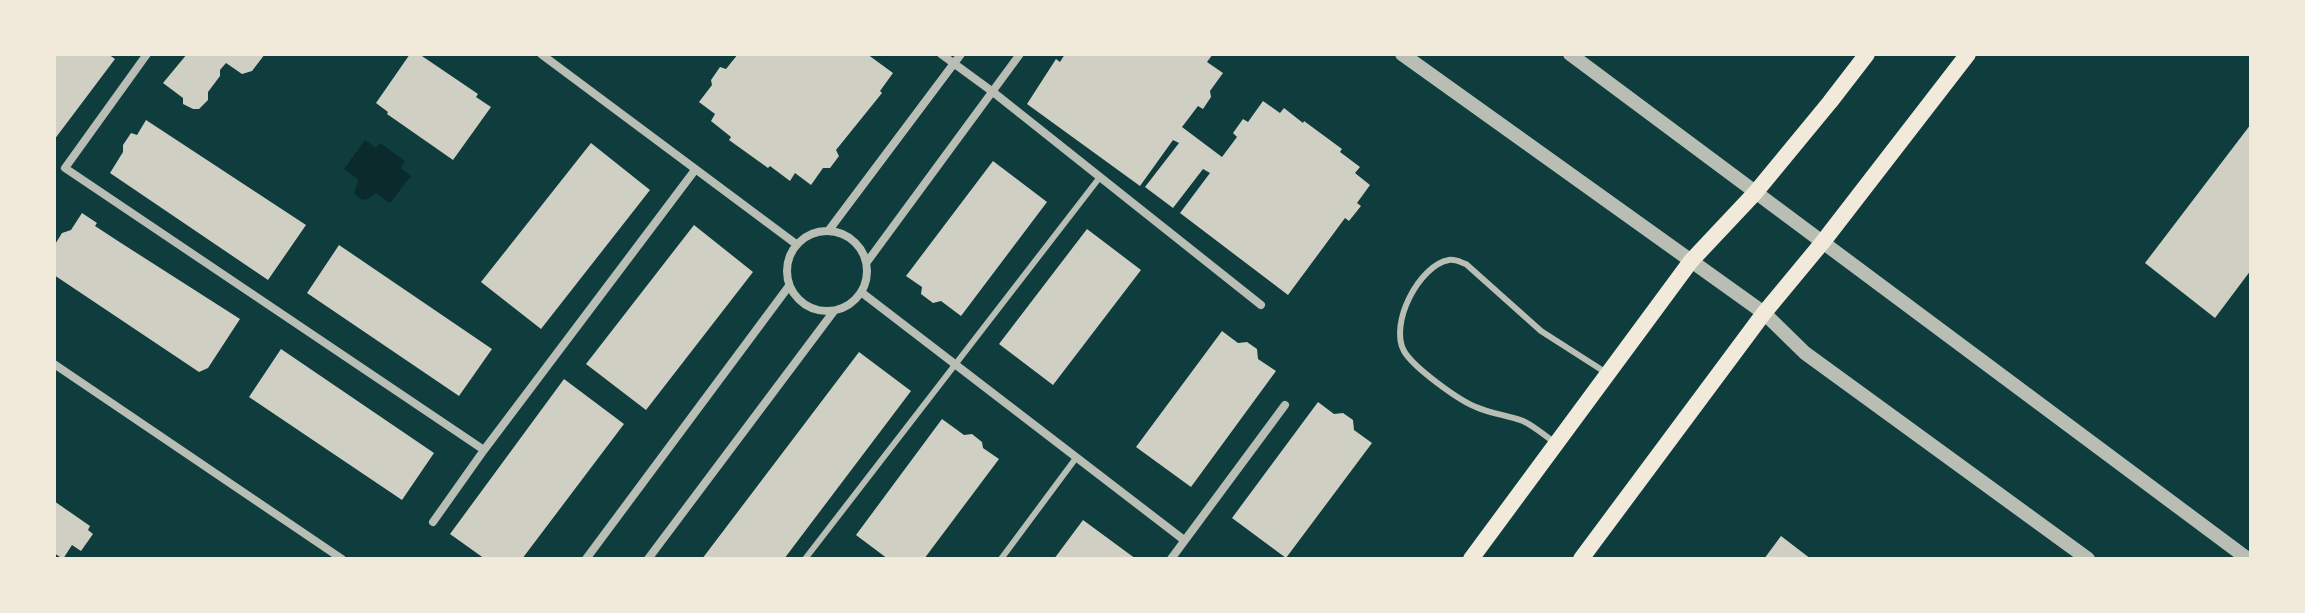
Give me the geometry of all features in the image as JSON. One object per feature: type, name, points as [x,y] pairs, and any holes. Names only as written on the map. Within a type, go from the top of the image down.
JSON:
[{"type":"main road","points":[[1471,559],[1691,261],[1755,193],[1867,54]]},
{"type":"main road","points":[[1581,559],[1764,313],[1968,54]]},
{"type":"street","points":[[147,54],[65,168],[484,450]]},
{"type":"street","points":[[541,54],[796,244]]},
{"type":"street","points":[[941,54],[1261,305]]},
{"type":"street","points":[[829,230],[961,54]]},
{"type":"street","points":[[867,262],[1020,54]]},
{"type":"street","points":[[1402,54],[1764,313],[1805,353],[2088,559]]},
{"type":"street","points":[[1570,54],[2248,559]]},
{"type":"street","points":[[433,522],[695,170]]},
{"type":"street","points":[[648,559],[834,311],[854,301],[861,292],[868,273],[862,250],[842,233],[829,230],[805,236],[796,244],[787,264],[789,286],[796,297],[819,311],[834,311]]},
{"type":"street","points":[[586,559],[789,286]]},
{"type":"street","points":[[861,292],[1184,540]]},
{"type":"street","points":[[54,364],[342,559]]},
{"type":"street","points":[[1171,559],[1285,405]]},
{"type":"lane","points":[[805,559],[1100,177]]},
{"type":"lane","points":[[1557,444],[1523,421],[1466,403],[1411,360],[1403,350],[1399,334],[1404,309],[1418,283],[1441,263],[1457,260],[1466,264],[1541,331],[1608,374]]},
{"type":"lane","points":[[1001,559],[1076,458]]},
{"type":"water","points":[[365,140],[376,148],[380,143],[405,161],[401,168],[411,176],[390,203],[376,193],[368,199],[359,198],[354,192],[359,180],[344,169]]},
{"type":"building","points":[[54,54],[108,54],[115,59],[54,140]]},
{"type":"building","points":[[187,54],[265,54],[252,71],[242,74],[226,63],[208,92],[208,100],[199,109],[193,109],[183,104],[183,98],[163,83]]},
{"type":"building","points":[[410,54],[419,54],[478,94],[476,97],[491,107],[453,160],[376,103]]},
{"type":"building","points":[[738,54],[867,54],[893,73],[880,91],[882,93],[836,150],[839,156],[830,168],[823,168],[811,185],[795,173],[790,181],[729,140],[731,137],[711,121],[715,114],[699,102],[712,85],[711,80],[720,67],[726,69]]},
{"type":"building","points":[[1065,54],[1213,54],[1207,62],[1223,73],[1210,91],[1211,97],[1203,109],[1198,106],[1182,127],[1222,157],[1237,137],[1233,133],[1243,119],[1248,122],[1263,101],[1280,113],[1284,108],[1342,149],[1340,152],[1360,167],[1355,173],[1370,185],[1357,203],[1361,206],[1349,221],[1345,218],[1288,295],[1180,213],[1210,173],[1203,169],[1173,208],[1145,187],[1179,143],[1173,140],[1140,186],[1027,104],[1056,59],[1060,62]]},
{"type":"building","points":[[146,120],[306,225],[268,280],[110,173],[131,133],[137,135]]},
{"type":"building","points":[[2251,124],[2251,270],[2215,318],[2145,263]]},
{"type":"building","points":[[591,143],[650,190],[541,329],[481,282]]},
{"type":"building","points":[[993,161],[1047,202],[961,316],[941,301],[933,303],[921,294],[922,287],[906,276]]},
{"type":"building","points":[[82,213],[97,223],[95,226],[240,319],[208,368],[199,372],[54,275],[54,246],[62,233],[71,230]]},
{"type":"building","points":[[694,225],[753,272],[646,410],[586,364]]},
{"type":"building","points":[[1087,229],[1141,270],[1053,385],[999,344]]},
{"type":"building","points":[[339,245],[492,349],[459,396],[307,293]]},
{"type":"building","points":[[1222,331],[1238,343],[1247,342],[1257,349],[1258,359],[1276,371],[1191,487],[1136,447]]},
{"type":"building","points":[[281,349],[434,453],[402,500],[249,397]]},
{"type":"building","points":[[859,352],[911,391],[784,559],[702,559]]},
{"type":"building","points":[[564,379],[624,424],[522,559],[485,559],[450,534]]},
{"type":"building","points":[[1318,402],[1334,414],[1343,413],[1353,420],[1354,430],[1372,443],[1286,558],[1232,518]]},
{"type":"building","points":[[942,419],[964,435],[972,434],[982,442],[983,448],[999,459],[924,559],[888,559],[856,535]]},
{"type":"building","points":[[54,501],[90,526],[88,530],[93,534],[81,551],[72,545],[63,559],[54,553]]},
{"type":"building","points":[[1083,520],[1136,559],[1054,559]]},
{"type":"building","points":[[1781,536],[1811,559],[1764,559]]}]
